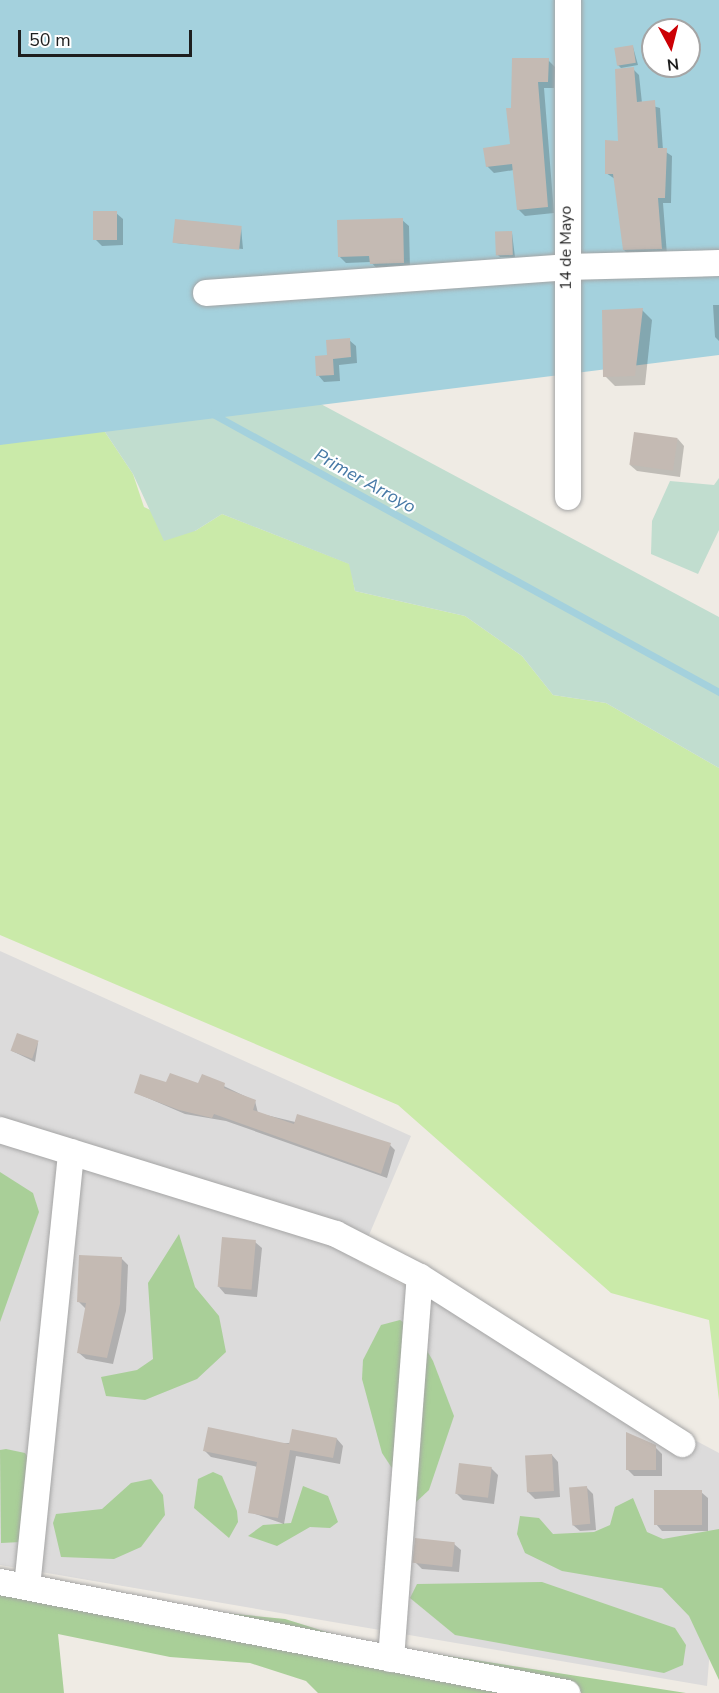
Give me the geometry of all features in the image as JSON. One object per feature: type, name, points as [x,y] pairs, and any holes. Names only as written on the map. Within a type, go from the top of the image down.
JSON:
[{"type":"street","name":"14 de Mayo","points":[[568,0],[566,267],[568,496]]},
{"type":"street","points":[[206,293],[566,267],[719,263]]},
{"type":"street","points":[[0,1130],[336,1234],[420,1277],[682,1444]]},
{"type":"street","points":[[27,1587],[71,1152]]},
{"type":"street","points":[[391,1659],[420,1277]]},
{"type":"street","points":[[0,1582],[567,1693]]},
{"type":"shaded area","points":[[0,951],[411,1136],[358,1261],[719,1453],[719,1537],[707,1686],[0,1565]]},
{"type":"green space","points":[[0,345],[75,387],[133,474],[144,507],[195,531],[222,514],[350,564],[355,591],[465,616],[522,656],[553,695],[606,703],[719,768],[719,1400],[709,1320],[611,1293],[398,1105],[0,935]]},
{"type":"green space","points":[[261,372],[719,617],[719,768],[606,703],[553,695],[522,656],[465,616],[355,591],[349,564],[222,514],[195,531],[164,541],[133,474],[75,387]]},
{"type":"green space","points":[[719,478],[719,530],[698,574],[651,554],[652,521],[670,481],[714,485]]},
{"type":"green space","points":[[0,1172],[33,1193],[39,1212],[0,1322]]},
{"type":"green space","points":[[179,1234],[195,1287],[219,1316],[226,1352],[197,1379],[145,1400],[106,1396],[101,1377],[137,1370],[153,1359],[148,1283]]},
{"type":"green space","points":[[400,1320],[415,1330],[433,1361],[454,1416],[429,1490],[415,1503],[382,1453],[362,1379],[363,1360],[381,1325]]},
{"type":"green space","points":[[0,1450],[25,1453],[36,1469],[21,1542],[1,1543]]},
{"type":"green space","points":[[213,1472],[222,1476],[237,1511],[238,1522],[229,1538],[194,1508],[198,1479]]},
{"type":"green space","points":[[151,1479],[163,1495],[165,1515],[141,1547],[114,1559],[61,1557],[53,1523],[56,1514],[102,1509],[131,1483]]},
{"type":"green space","points":[[303,1486],[328,1496],[338,1522],[330,1528],[310,1527],[277,1546],[248,1536],[263,1525],[291,1523]]},
{"type":"green space","points":[[633,1498],[647,1532],[663,1539],[719,1529],[719,1680],[689,1616],[662,1588],[562,1571],[525,1553],[517,1534],[520,1516],[539,1518],[553,1534],[594,1532],[610,1525],[615,1507]]},
{"type":"green space","points":[[0,1575],[144,1605],[285,1619],[359,1642],[686,1693],[318,1693],[306,1681],[250,1663],[170,1657],[58,1634],[64,1693],[0,1693]]},
{"type":"green space","points":[[542,1582],[675,1628],[686,1645],[683,1665],[664,1673],[455,1635],[410,1598],[417,1584]]},
{"type":"water","points":[[0,0],[719,0],[719,355],[0,445]]},
{"type":"building","points":[[633,45],[636,63],[617,66],[614,48]]},
{"type":"building","points":[[512,58],[549,58],[548,82],[538,82],[548,207],[517,210],[512,164],[486,167],[483,148],[510,144],[506,108],[511,108]]},
{"type":"building","points":[[634,67],[637,102],[655,100],[658,148],[667,148],[665,198],[658,198],[662,249],[623,250],[613,174],[605,174],[605,140],[618,141],[615,69]]},
{"type":"building","points":[[93,211],[117,211],[117,240],[93,240]]},
{"type":"building","points":[[403,218],[404,263],[370,264],[369,256],[338,257],[337,220]]},
{"type":"building","points":[[175,219],[242,226],[239,250],[172,243]]},
{"type":"building","points":[[512,231],[513,255],[496,256],[495,232]]},
{"type":"building","points":[[643,308],[635,376],[603,377],[602,310]]},
{"type":"building","points":[[350,338],[351,357],[333,359],[334,375],[316,376],[315,356],[327,355],[326,340]]},
{"type":"building","points":[[634,432],[678,438],[673,471],[629,465]]},
{"type":"building","points":[[17,1033],[39,1041],[32,1059],[11,1051]]},
{"type":"building","points":[[170,1073],[198,1083],[202,1074],[225,1083],[224,1088],[256,1100],[253,1110],[294,1124],[297,1114],[391,1143],[381,1174],[214,1114],[212,1118],[179,1110],[134,1093],[140,1074],[166,1082]]},
{"type":"building","points":[[222,1237],[256,1240],[252,1290],[218,1287]]},
{"type":"building","points":[[79,1255],[122,1257],[120,1304],[107,1358],[77,1353],[86,1303],[77,1302]]},
{"type":"building","points":[[208,1427],[289,1444],[292,1429],[337,1438],[333,1458],[290,1450],[278,1518],[248,1513],[257,1462],[203,1451]]},
{"type":"building","points":[[626,1432],[656,1445],[656,1470],[626,1470]]},
{"type":"building","points":[[552,1454],[554,1491],[527,1492],[525,1455]]},
{"type":"building","points":[[459,1463],[492,1467],[488,1498],[455,1494]]},
{"type":"building","points":[[587,1486],[590,1524],[572,1525],[569,1488]]},
{"type":"building","points":[[654,1490],[702,1490],[702,1525],[654,1525]]},
{"type":"building","points":[[415,1538],[455,1542],[452,1567],[412,1563]]},
{"type":"waterway","name":"Primer Arroyo","points":[[211,413],[719,692]]}]
